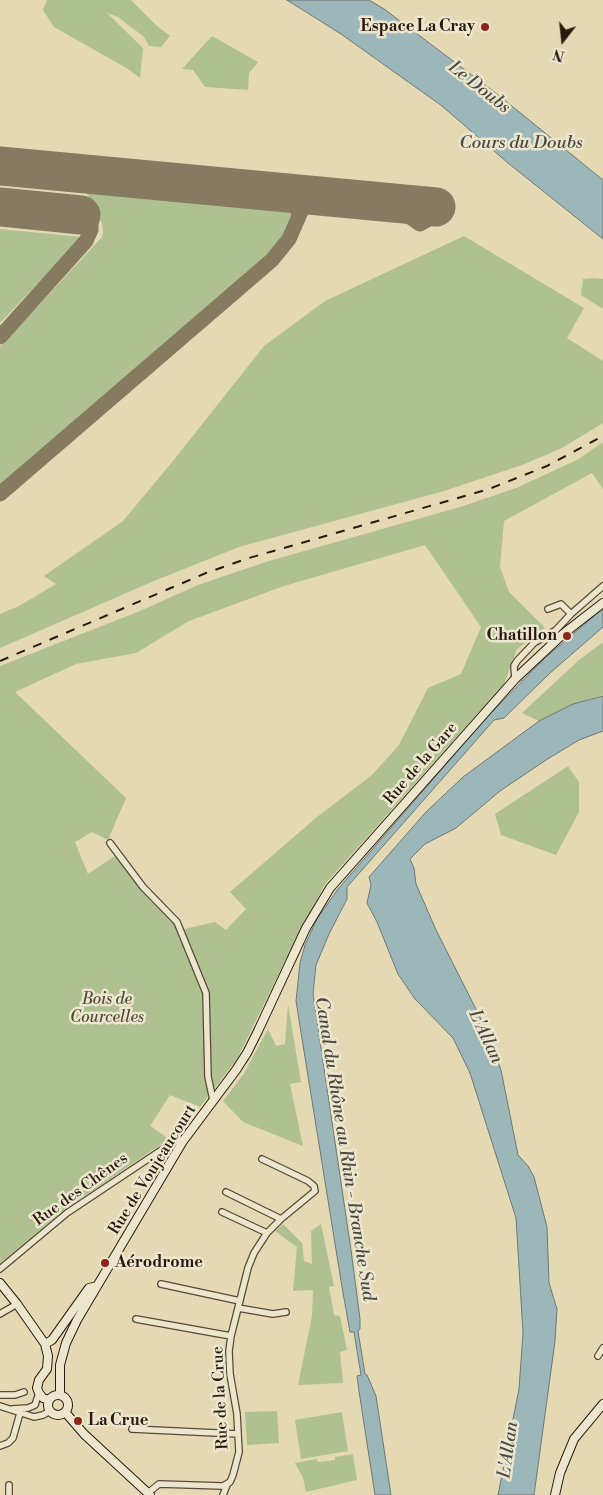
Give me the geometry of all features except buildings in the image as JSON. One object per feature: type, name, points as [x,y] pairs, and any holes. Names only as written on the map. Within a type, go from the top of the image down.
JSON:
[{"type":"main road","name":"Rue de la Gare","points":[[288,965],[306,928],[330,888],[560,632],[603,603]]},
{"type":"main road","name":"Rue de Voujeaucourt","points":[[60,1395],[60,1365],[66,1343],[77,1320],[179,1141],[236,1070],[288,965]]},
{"type":"main road","points":[[0,1283],[45,1344],[48,1356],[47,1369],[39,1380],[37,1388],[39,1394],[50,1400]]},
{"type":"main road","points":[[45,1344],[52,1340],[89,1288],[97,1286]]},
{"type":"main road","points":[[60,1395],[65,1397],[68,1402],[68,1408],[60,1415],[50,1411],[48,1407],[50,1400],[54,1396],[60,1395]]},
{"type":"main road","points":[[554,1495],[560,1473],[574,1439],[603,1404]]},
{"type":"main road","points":[[65,1412],[84,1434],[149,1494]]},
{"type":"street","points":[[515,680],[514,666],[517,661],[534,643],[560,632],[571,614],[603,586]]},
{"type":"street","points":[[548,609],[561,604],[571,614]]},
{"type":"street","points":[[110,844],[143,887],[176,922],[206,993],[208,1077],[212,1100]]},
{"type":"street","name":"Rue des Chênes","points":[[0,1269],[67,1213],[179,1141]]},
{"type":"street","name":"Rue de la Crue","points":[[223,1495],[230,1482],[239,1452],[230,1370],[231,1336],[248,1268],[254,1253],[267,1233],[315,1191],[314,1186],[308,1181],[262,1159]]},
{"type":"street","points":[[226,1192],[281,1219]]},
{"type":"street","points":[[222,1212],[267,1233]]},
{"type":"street","points":[[161,1284],[240,1301]]},
{"type":"street","points":[[0,1314],[17,1304]]},
{"type":"street","points":[[238,1308],[273,1314],[286,1312]]},
{"type":"street","points":[[136,1319],[231,1336]]},
{"type":"street","points":[[598,1356],[603,1348]]},
{"type":"street","points":[[0,1394],[15,1395],[24,1392]]},
{"type":"street","points":[[11,1409],[28,1408],[35,1405],[39,1394]]},
{"type":"street","points":[[0,1406],[34,1418],[43,1416],[50,1411]]},
{"type":"street","points":[[0,1446],[8,1443],[13,1438],[20,1413]]},
{"type":"street","points":[[132,1429],[238,1434]]},
{"type":"street","points":[[149,1494],[159,1484],[217,1487],[227,1485]]},
{"type":"street","points":[[8,1495],[9,1486]]},
{"type":"green space","points":[[47,0],[131,0],[170,36],[161,47],[149,46],[144,37],[118,17],[107,13],[143,48],[140,78],[128,69],[54,27],[43,10]]},
{"type":"green space","points":[[212,36],[258,62],[249,73],[248,90],[205,87],[193,70],[182,69]]},
{"type":"green space","points":[[0,175],[278,201],[289,208],[293,221],[283,240],[270,255],[0,487],[0,347],[102,237],[103,232],[102,224],[92,200],[86,193],[0,185]]},
{"type":"green space","points":[[0,229],[82,237],[0,323]]},
{"type":"green space","points":[[464,236],[584,308],[567,338],[603,361],[603,423],[562,448],[522,465],[444,491],[239,547],[154,581],[0,648],[0,614],[19,606],[56,584],[44,576],[123,521],[264,346],[325,301]]},
{"type":"green space","points":[[583,279],[603,279],[603,309],[581,295]]},
{"type":"green space","name":"Bois de Courcelles","points":[[603,442],[603,489],[592,473],[504,521],[500,567],[509,592],[545,628],[517,649],[504,684],[325,884],[237,1059],[200,1107],[170,1095],[150,1126],[169,1139],[64,1210],[0,1263],[0,666],[140,611],[198,585],[269,561],[460,507],[516,488],[579,459]],"holes":[[[425,545],[481,627],[461,674],[428,688],[399,745],[372,775],[317,817],[230,892],[246,909],[226,930],[215,922],[180,930],[154,904],[115,856],[88,874],[75,842],[92,832],[108,840],[126,798],[15,692],[76,664],[136,653],[189,621],[284,586]]]},
{"type":"green space","points":[[603,642],[603,695],[573,704],[539,721],[522,713],[579,660]]},
{"type":"green space","points":[[568,766],[579,782],[579,812],[556,855],[501,835],[495,814]]},
{"type":"green space","points":[[288,1004],[301,1082],[290,1084],[303,1146],[243,1122],[223,1101],[243,1075],[268,1029],[276,1046],[285,1044]]},
{"type":"green space","points":[[283,1224],[302,1243],[304,1261],[312,1264],[311,1231],[321,1224],[334,1286],[329,1287],[334,1315],[340,1316],[347,1350],[340,1352],[343,1383],[298,1385],[312,1316],[313,1290],[293,1291],[297,1247],[275,1231]]},
{"type":"green space","points":[[277,1411],[279,1443],[247,1445],[245,1412]]},
{"type":"green space","points":[[342,1412],[348,1451],[301,1459],[295,1420]]},
{"type":"green space","points":[[353,1454],[357,1480],[306,1492],[303,1478],[295,1463],[317,1459],[318,1462],[335,1460],[335,1457]]},
{"type":"water","name":"Cours du Doubs","points":[[287,0],[369,0],[384,9],[497,94],[603,180],[603,239],[508,163],[442,106],[341,34]]},
{"type":"water","points":[[603,608],[603,627],[550,673],[504,718],[494,720],[347,887],[347,899],[316,965],[313,994],[351,1250],[360,1319],[360,1329],[358,1331],[365,1374],[376,1396],[391,1495],[375,1495],[357,1376],[361,1375],[354,1332],[350,1332],[342,1287],[296,1001],[300,963],[305,945],[317,919],[338,889],[487,717],[543,660]]},
{"type":"water","name":"L'Allan","points":[[603,696],[603,731],[579,740],[546,760],[500,791],[456,828],[425,844],[410,859],[414,868],[416,884],[436,930],[486,1029],[501,1070],[518,1155],[528,1166],[534,1177],[547,1227],[549,1283],[557,1309],[555,1341],[534,1495],[498,1495],[519,1389],[523,1333],[516,1218],[470,1073],[453,1038],[415,999],[398,974],[377,922],[367,903],[371,885],[369,877],[426,812],[463,777],[539,721],[573,704]]},
{"type":"taxiway","points":[[284,193],[296,203],[299,216]]},
{"type":"taxiway","points":[[0,494],[272,260],[289,239],[304,205],[311,200],[322,197]]},
{"type":"taxiway","points":[[390,203],[420,224],[427,220],[429,213],[424,203],[414,201],[408,205]]},
{"type":"taxiway","points":[[0,337],[86,241],[91,230],[91,224],[86,216],[81,215]]},
{"type":"runway","points":[[0,166],[436,207]]},
{"type":"runway","points":[[0,207],[81,215]]},
{"type":"railway","points":[[0,661],[206,573],[249,558],[489,489],[547,466],[603,436]]},
{"type":"place","name":"Espace La Cray","points":[[485,27]]},
{"type":"place","name":"Chatillon","points":[[567,636]]},
{"type":"place","name":"Aérodrome","points":[[105,1263]]},
{"type":"place","name":"La Crue","points":[[78,1421]]},
{"type":"water label","name":"Le Doubs","points":[[479,88]]},
{"type":"water label","name":"Canal du Rhône au Rhin - Branche Sud","points":[[344,1149]]}]
